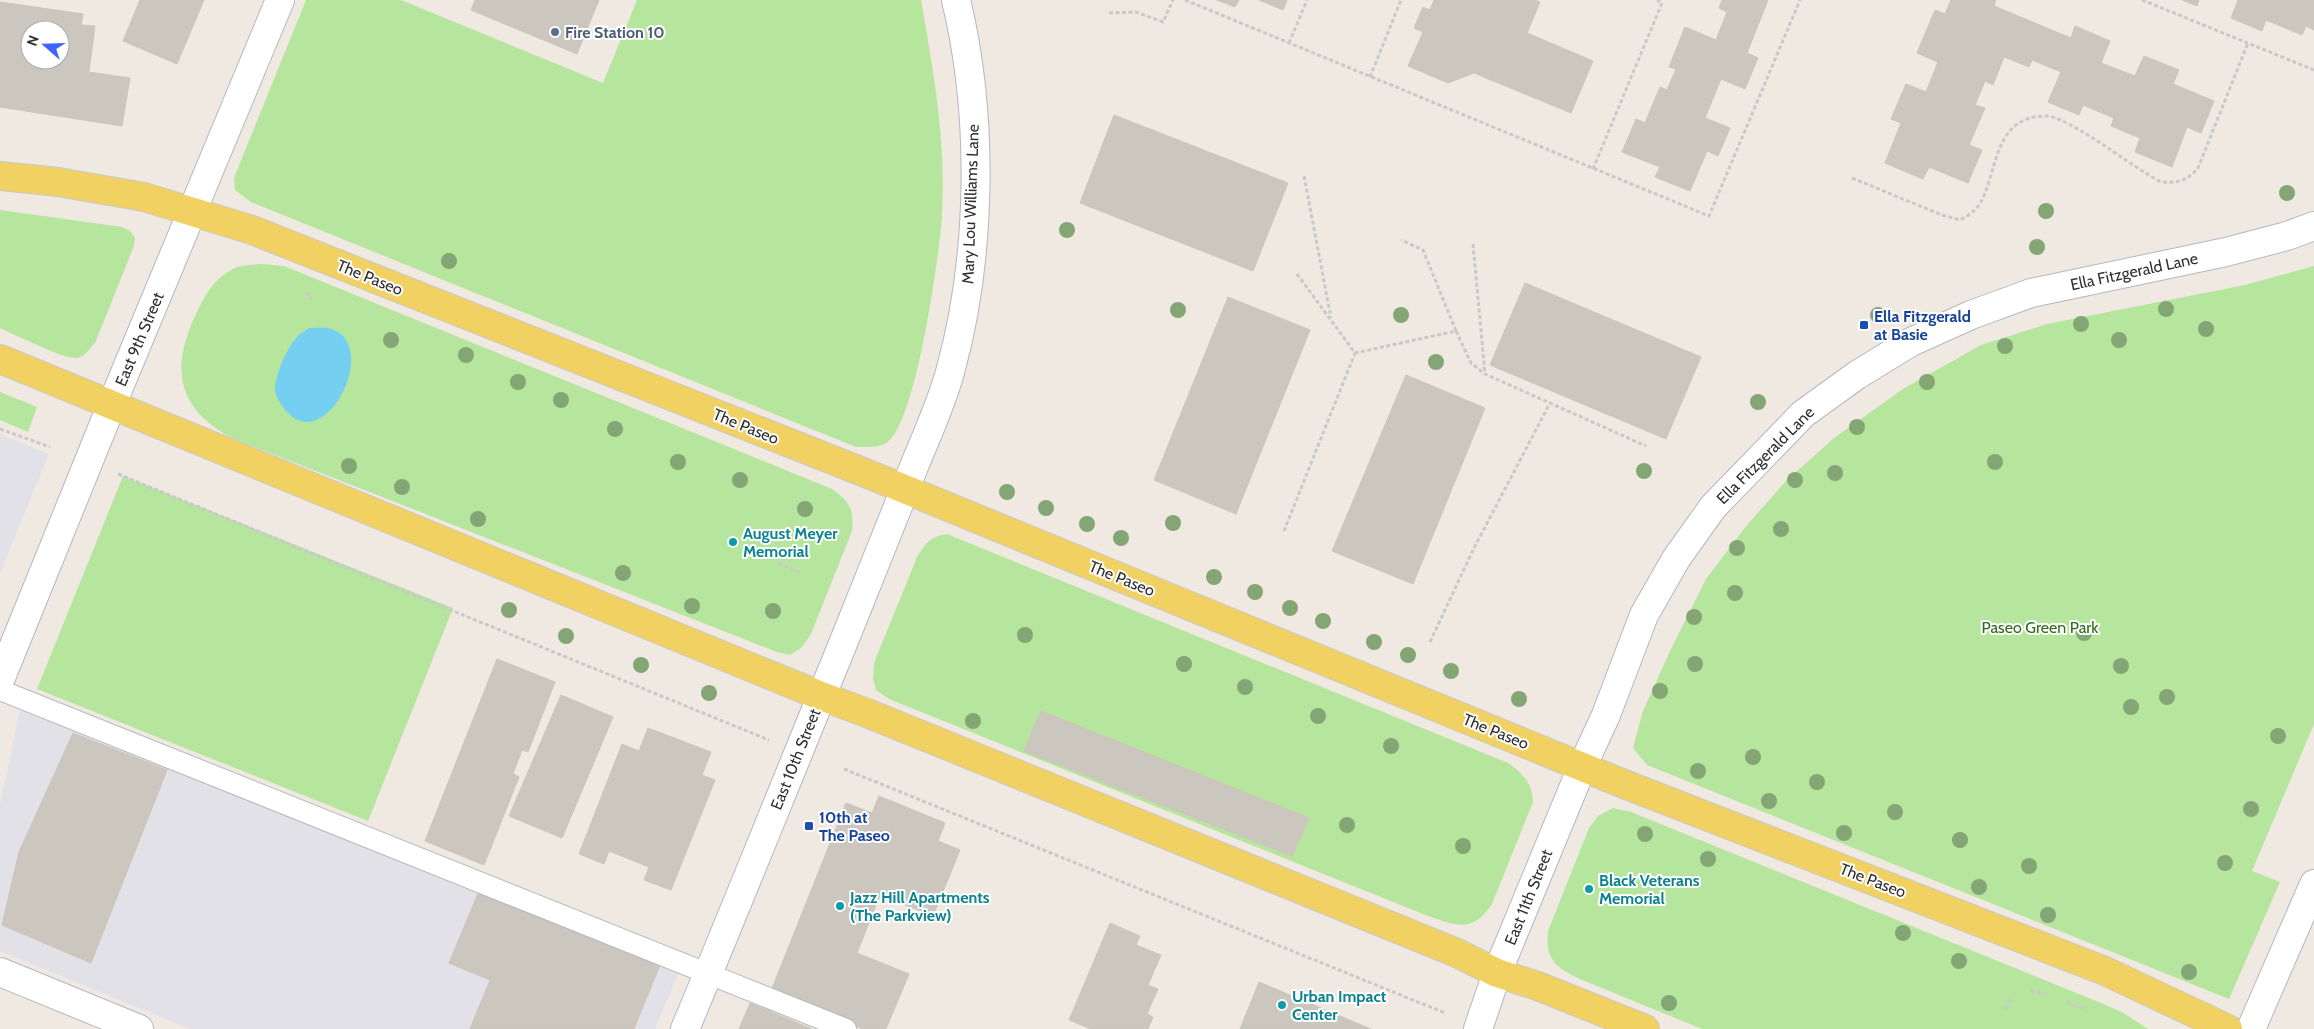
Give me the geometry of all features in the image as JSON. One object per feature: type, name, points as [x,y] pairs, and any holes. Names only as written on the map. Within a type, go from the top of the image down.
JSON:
[{"type":"main road","name":"East 9th Street","points":[[0,680],[112,404],[280,0]]},
{"type":"main road","name":"Mary Lou Williams Lane","points":[[905,490],[950,374],[965,302],[970,264],[974,154],[973,99],[964,34],[956,0]]},
{"type":"main road","name":"The Paseo","points":[[0,176],[108,189],[193,210],[252,230],[905,490],[1582,766],[2105,971],[2228,1029]]},
{"type":"main road","name":"Ella Fitzgerald Lane","points":[[1582,766],[1606,715],[1644,615],[1676,559],[1713,507],[1803,414],[1857,375],[1911,342],[1971,315],[2031,293],[2226,252],[2287,236],[2314,226]]},
{"type":"main road","points":[[0,358],[821,696],[867,712],[1457,953],[1497,973],[1534,985],[1645,1029]]},
{"type":"main road","name":"East 10th Street","points":[[686,1029],[905,490]]},
{"type":"main road","name":"East 11th Street","points":[[1478,1029],[1497,973],[1582,766]]},
{"type":"main road","points":[[2251,1029],[2314,884]]},
{"type":"main road","points":[[0,972],[139,1029]]},
{"type":"lane","points":[[0,690],[846,1029]]},
{"type":"path","points":[[1110,14],[1136,12],[1163,22],[1173,0]]},
{"type":"path","points":[[1185,0],[1709,216],[1800,0]]},
{"type":"path","points":[[1289,43],[1307,0]]},
{"type":"path","points":[[1370,77],[1401,0]]},
{"type":"path","points":[[1592,169],[1662,3],[1657,0]]},
{"type":"path","points":[[2142,0],[2314,70]]},
{"type":"path","points":[[1852,178],[1942,216],[1960,220],[1972,214],[1982,201],[2007,133],[2018,121],[2036,116],[2054,118],[2074,128],[2161,182],[2177,183],[2188,179],[2198,168],[2248,43]]},
{"type":"path","points":[[1304,176],[1332,321]]},
{"type":"path","points":[[1401,240],[1423,250],[1456,332],[1471,363],[1486,374],[1646,446]]},
{"type":"path","points":[[1473,244],[1486,374]]},
{"type":"path","points":[[1297,274],[1355,353]]},
{"type":"path","points":[[306,292],[313,302]]},
{"type":"path","points":[[1355,353],[1456,332]]},
{"type":"path","points":[[1284,531],[1355,353]]},
{"type":"path","points":[[1430,642],[1473,550],[1550,403]]},
{"type":"path","points":[[0,430],[50,447]]},
{"type":"path","points":[[117,474],[772,741]]},
{"type":"path","points":[[778,563],[799,572]]},
{"type":"path","points":[[844,769],[1445,1013]]},
{"type":"path","points":[[2031,990],[2047,996]]},
{"type":"path","points":[[2006,1010],[2011,997]]},
{"type":"path","points":[[2067,1002],[2083,1008]]},
{"type":"shaded area","points":[[0,434],[49,454],[0,573]]},
{"type":"shaded area","points":[[21,706],[680,969],[655,1029],[190,1029],[0,951],[0,804]]},
{"type":"green space","points":[[306,0],[401,0],[603,83],[637,0],[921,0],[934,77],[941,135],[943,172],[942,220],[935,276],[923,344],[915,378],[897,431],[883,445],[856,447],[251,202],[235,190],[234,178]]},
{"type":"green space","points":[[0,210],[122,227],[130,231],[135,238],[134,246],[95,343],[82,356],[71,358],[62,355],[0,328]]},
{"type":"green space","points":[[261,264],[284,266],[832,489],[850,507],[852,531],[811,634],[801,648],[790,655],[777,652],[232,438],[214,427],[200,414],[190,400],[184,385],[181,369],[188,334],[203,300],[211,287],[222,276],[235,268]]},
{"type":"green space","name":"Paseo Green Park","points":[[2314,266],[2314,724],[2252,871],[2280,882],[2229,999],[1647,765],[1633,748],[1643,711],[1706,579],[1747,525],[1786,481],[1834,438],[1903,389],[1981,345],[2047,324],[2245,285]]},
{"type":"green space","points":[[0,392],[37,407],[28,432],[0,420]]},
{"type":"green space","points":[[123,476],[453,608],[368,821],[37,689]]},
{"type":"green space","points":[[947,534],[1508,763],[1526,779],[1531,789],[1533,802],[1492,904],[1484,914],[1469,924],[1453,924],[1423,914],[889,699],[876,690],[873,679],[874,663],[917,557],[929,541],[937,536]]},
{"type":"green space","points":[[1613,808],[1631,812],[2096,1001],[2122,1012],[2148,1029],[1702,1029],[1580,979],[1564,971],[1550,956],[1548,931],[1589,828],[1598,816]]},
{"type":"water","points":[[309,328],[326,328],[336,331],[347,341],[351,356],[350,374],[344,391],[334,406],[322,417],[308,422],[294,418],[279,402],[275,390],[279,370],[289,348],[298,336]]},
{"type":"building","points":[[140,0],[204,0],[177,64],[123,41]]},
{"type":"building","name":"Fire Station 10","points":[[475,0],[599,0],[577,54],[471,10]]},
{"type":"building","points":[[1217,0],[1239,0],[1235,7]]},
{"type":"building","points":[[1259,0],[1287,0],[1283,10]]},
{"type":"building","points":[[1434,0],[1535,0],[1540,2],[1527,33],[1593,61],[1571,113],[1474,73],[1448,83],[1408,66],[1423,32],[1414,28],[1423,7],[1430,10]]},
{"type":"building","points":[[1722,0],[1768,0],[1747,53],[1758,58],[1745,89],[1721,79],[1705,118],[1730,128],[1718,156],[1707,151],[1690,191],[1655,177],[1660,167],[1622,152],[1636,119],[1645,123],[1660,87],[1667,90],[1676,69],[1669,67],[1685,27],[1716,40],[1727,12],[1719,8]]},
{"type":"building","points":[[1951,0],[1996,0],[1994,6],[2071,38],[2075,26],[2110,41],[2101,63],[2135,76],[2144,56],[2179,70],[2173,84],[2214,101],[2201,133],[2187,127],[2172,167],[2135,152],[2140,138],[2111,126],[2114,118],[2083,105],[2079,115],[2048,102],[2061,72],[2032,60],[2029,67],[2004,57],[1993,85],[1985,81],[1975,105],[1985,108],[1969,145],[1982,150],[1968,183],[1929,167],[1923,179],[1885,163],[1901,123],[1891,119],[1906,84],[1926,92],[1938,62],[1917,53],[1935,10],[1945,14]]},
{"type":"building","points":[[2182,0],[2199,0],[2197,6]]},
{"type":"building","points":[[2238,0],[2314,0],[2314,30],[2306,26],[2302,35],[2266,20],[2262,31],[2231,18]]},
{"type":"building","points":[[0,2],[83,14],[81,25],[95,26],[89,72],[130,78],[122,126],[0,107]]},
{"type":"building","points":[[1114,115],[1288,183],[1253,271],[1080,203]]},
{"type":"building","points":[[1525,283],[1701,357],[1666,439],[1490,365]]},
{"type":"building","points":[[1228,297],[1310,330],[1236,514],[1154,480]]},
{"type":"building","points":[[1406,375],[1485,408],[1413,584],[1332,551]]},
{"type":"building","points":[[497,659],[555,682],[528,752],[522,750],[513,774],[519,777],[484,865],[425,841]]},
{"type":"building","points":[[561,695],[613,717],[562,838],[509,816]]},
{"type":"building","points":[[1041,711],[1309,818],[1292,856],[1024,751]]},
{"type":"building","points":[[648,728],[711,752],[702,775],[715,780],[671,890],[644,880],[649,867],[609,851],[604,864],[579,854],[622,744],[639,751]]},
{"type":"building","points":[[73,733],[167,770],[91,963],[2,925],[19,852]]},
{"type":"building","name":"Jazz Hill Apartments (The Parkview)","points":[[879,796],[945,823],[938,841],[960,850],[933,916],[880,895],[857,953],[909,974],[886,1029],[863,1029],[771,991],[846,803],[872,813]]},
{"type":"building","points":[[479,891],[660,965],[634,1029],[470,1029],[490,980],[449,963]]},
{"type":"building","points":[[1110,923],[1140,936],[1136,945],[1161,955],[1148,985],[1158,989],[1147,1014],[1153,1017],[1148,1029],[1091,1029],[1069,1020]]},
{"type":"building","name":"Urban Impact Center","points":[[1259,982],[1371,1029],[1240,1029]]},
{"type":"building","points":[[750,1003],[812,1029],[739,1029]]},
{"type":"place","name":"Fire Station 10","points":[[555,32]]},
{"type":"place","name":"Ella Fitzgerald at Basie","points":[[1864,325]]},
{"type":"place","name":"August Meyer Memorial","points":[[733,542]]},
{"type":"place","name":"10th at The Paseo","points":[[809,826]]},
{"type":"place","name":"Black Veterans Memorial","points":[[1589,889]]},
{"type":"place","name":"Jazz Hill Apartments (The Parkview)","points":[[840,906]]},
{"type":"place","name":"Urban Impact Center","points":[[1282,1005]]}]
